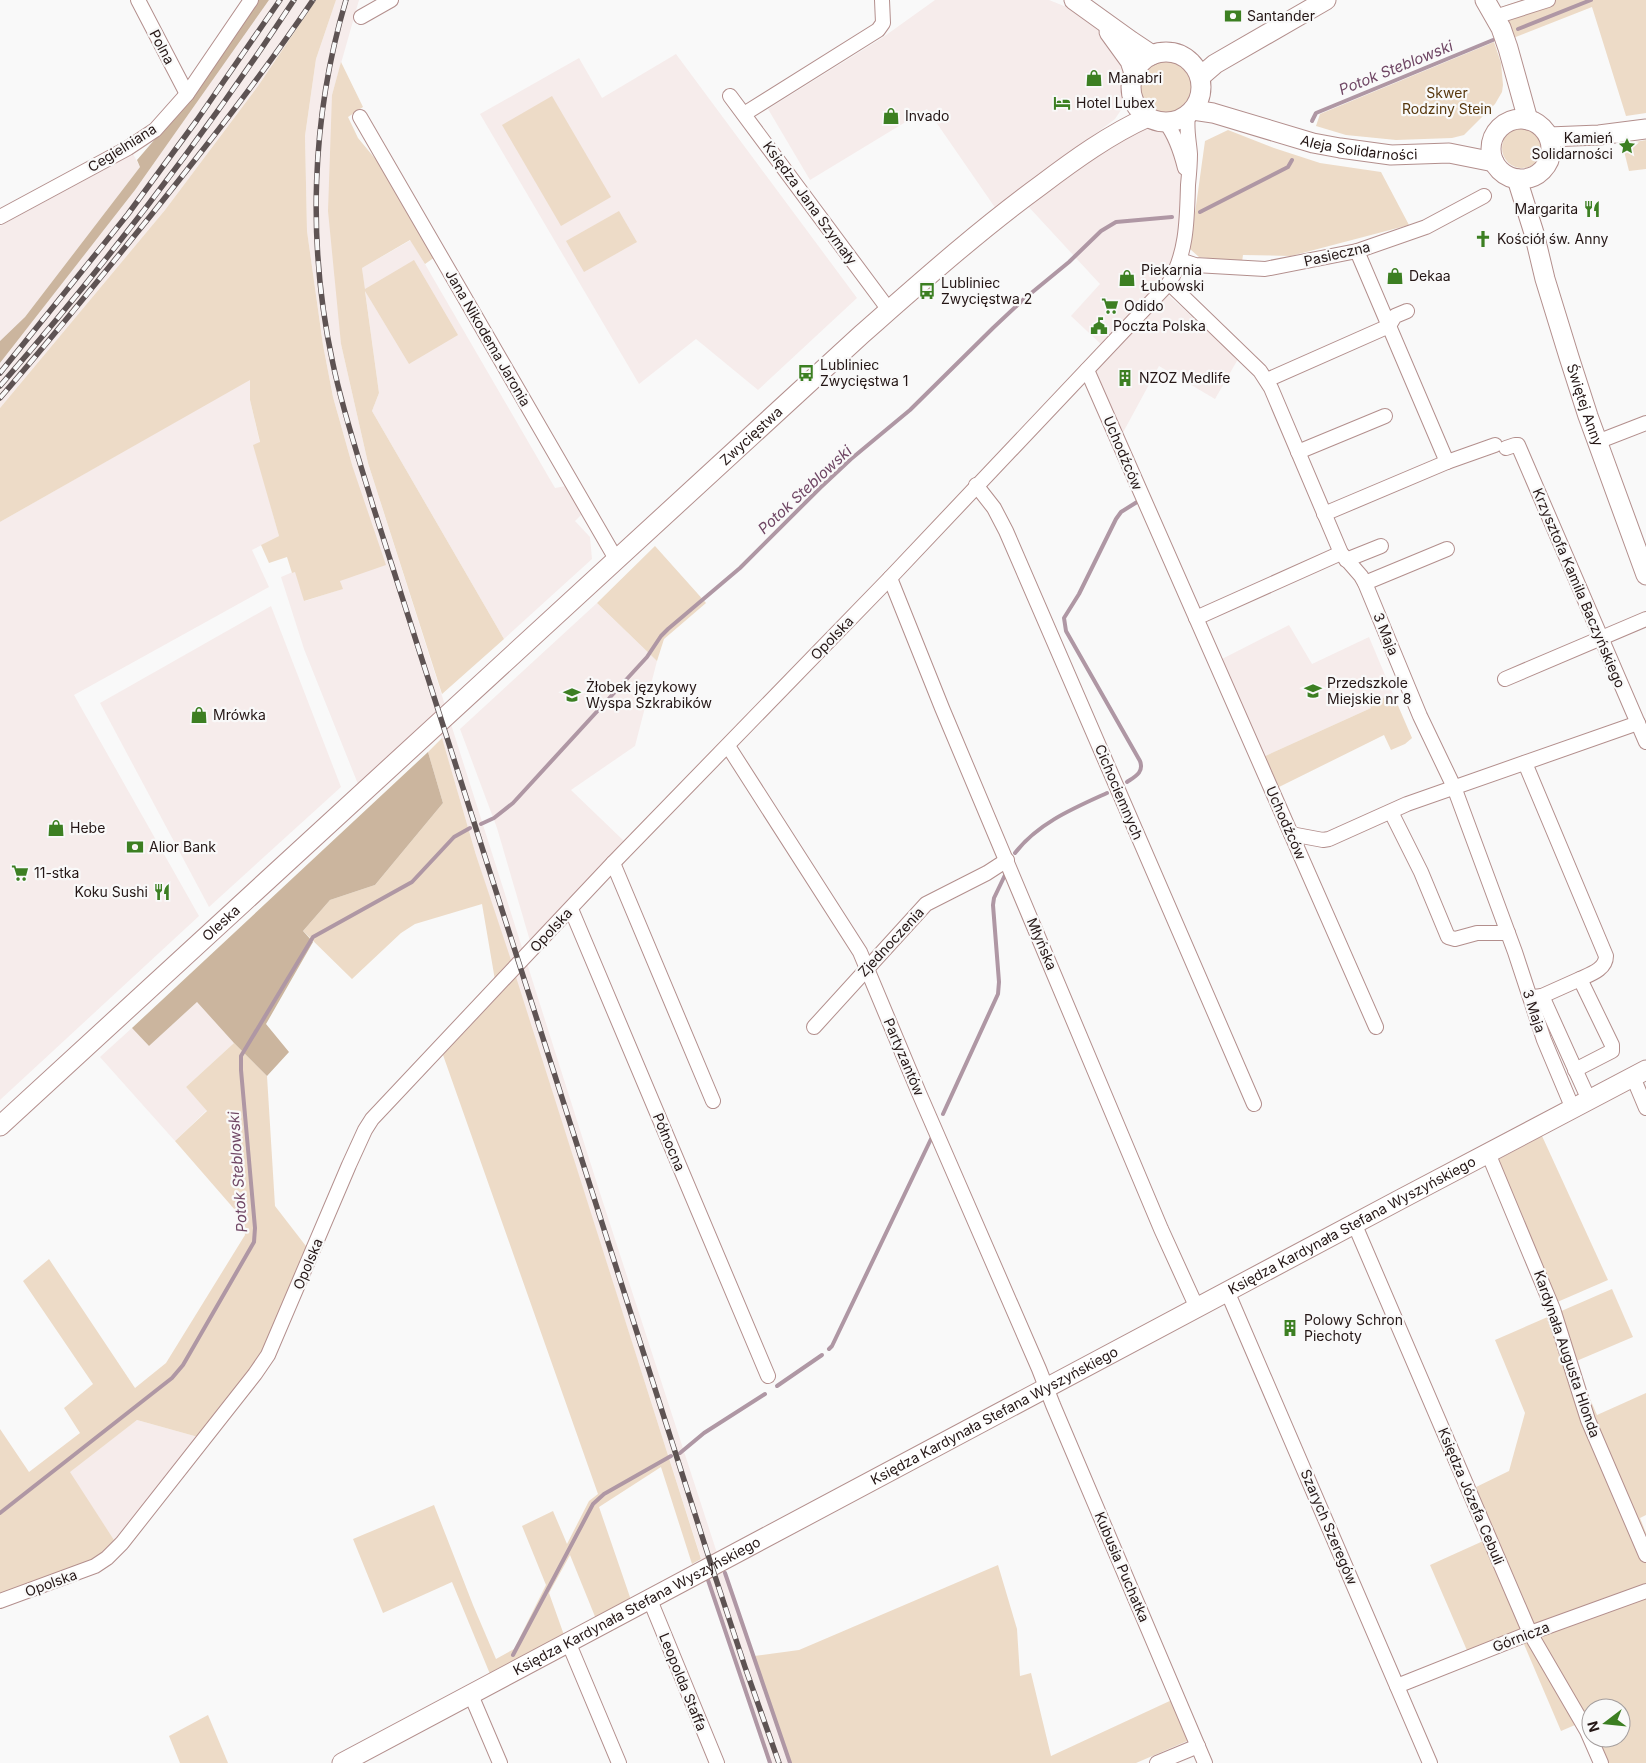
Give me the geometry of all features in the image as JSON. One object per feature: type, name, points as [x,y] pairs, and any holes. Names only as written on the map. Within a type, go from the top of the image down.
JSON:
[{"type":"street","name":"Polna","points":[[138,0],[187,94]]},
{"type":"street","name":"Cegielniana","points":[[0,217],[140,140],[164,121],[187,94],[251,0]]},
{"type":"street","points":[[361,17],[391,0]]},
{"type":"street","points":[[744,114],[878,30],[883,23],[882,0]]},
{"type":"street","points":[[1074,0],[1152,55]]},
{"type":"street","points":[[1201,83],[1214,64],[1326,0]]},
{"type":"street","points":[[1485,0],[1495,17],[1508,48],[1522,93],[1520,120]]},
{"type":"street","points":[[1495,17],[1548,0]]},
{"type":"street","points":[[1100,19],[1130,61],[1134,73]]},
{"type":"street","points":[[1157,120],[1181,120],[1190,113],[1200,100],[1201,83],[1196,68],[1190,60],[1172,52],[1161,52],[1141,62],[1134,73],[1131,90],[1138,109],[1171,130],[1178,144],[1188,183]]},
{"type":"street","name":"Aleja Solidarności","points":[[1201,83],[1217,100],[1272,130]]},
{"type":"street","name":"Księdza Jana Szymały","points":[[730,96],[889,310]]},
{"type":"street","name":"Zwycięstwa","points":[[442,721],[889,310],[964,244],[1071,162],[1122,116],[1133,98]]},
{"type":"street","points":[[1169,283],[1180,260],[1186,225],[1190,152],[1186,127],[1190,113]]},
{"type":"street","name":"Aleja Solidarności","points":[[1190,113],[1213,113],[1313,143],[1366,152],[1391,155],[1449,153],[1494,162]]},
{"type":"street","name":"Jana Nikodema Jaronia","points":[[360,117],[616,559]]},
{"type":"street","name":"Zwycięstwa","points":[[1071,162],[1122,131],[1157,120]]},
{"type":"street","points":[[1520,120],[1537,124],[1544,130],[1550,146],[1548,163],[1543,170],[1536,176],[1526,179],[1507,176],[1499,170],[1491,152],[1492,141],[1500,128],[1520,120]]},
{"type":"street","points":[[1550,146],[1600,135],[1646,129]]},
{"type":"street","name":"Aleja Solidarności","points":[[1449,153],[1466,146],[1492,141]]},
{"type":"street","name":"Świętej Anny","points":[[1534,233],[1536,176]]},
{"type":"street","name":"Świętej Anny","points":[[1517,179],[1569,357],[1597,442],[1646,575]]},
{"type":"street","name":"Pasieczna","points":[[1180,260],[1195,265],[1265,269],[1357,251],[1426,227],[1484,196]]},
{"type":"street","points":[[1324,514],[1447,462],[1357,251]]},
{"type":"street","name":"Opolska","points":[[0,1601],[95,1566],[107,1558],[122,1543],[249,1382],[268,1355],[349,1165],[369,1123],[438,1047],[890,578],[1169,283]]},
{"type":"street","name":"3 Maja","points":[[1169,283],[1267,380],[1344,557],[1365,583],[1420,716],[1454,787],[1508,933],[1536,997],[1544,1040],[1581,1105]]},
{"type":"street","points":[[1267,380],[1389,326],[1395,316],[1407,311]]},
{"type":"street","name":"Uchodźców","points":[[1088,370],[1376,1027]]},
{"type":"street","points":[[1298,452],[1385,416]]},
{"type":"street","points":[[1597,442],[1646,423]]},
{"type":"street","name":"Krzysztofa Kamila Baczyńskiego","points":[[1447,462],[1500,446],[1518,445],[1600,639],[1643,734]]},
{"type":"street","name":"Cichociemnych","points":[[976,485],[994,508],[1006,532],[1254,1104]]},
{"type":"street","points":[[1196,618],[1344,557],[1381,546]]},
{"type":"street","points":[[1365,583],[1447,549]]},
{"type":"street","name":"Młyńska","points":[[890,578],[942,708],[1161,1229],[1197,1308]]},
{"type":"street","points":[[1506,680],[1646,619]]},
{"type":"street","name":"Oleska","points":[[0,1126],[442,721]]},
{"type":"street","points":[[1291,834],[1330,840],[1391,812],[1454,787],[1525,763],[1643,734]]},
{"type":"street","name":"Partyzantów","points":[[728,746],[855,943],[867,967],[915,1084],[1046,1388]]},
{"type":"street","points":[[1525,763],[1606,956],[1606,961],[1599,970],[1536,997],[1575,1070],[1581,1105]]},
{"type":"street","points":[[1391,812],[1421,872],[1448,937],[1455,939],[1477,933],[1508,933]]},
{"type":"street","name":"Zjednoczenia","points":[[814,1026],[926,904],[1007,860]]},
{"type":"street","points":[[613,864],[713,1101]]},
{"type":"street","name":"Północna","points":[[571,909],[768,1376]]},
{"type":"street","points":[[1575,1070],[1609,1053],[1613,1048],[1580,979]]},
{"type":"street","points":[[1639,1074],[1646,1108]]},
{"type":"street","name":"Księdza Kardynała Stefana Wyszyńskiego","points":[[342,1763],[569,1644],[1354,1223],[1639,1074]]},
{"type":"street","name":"Kardynała Augusta Hlonda","points":[[1488,1153],[1553,1309],[1588,1420],[1646,1555]]},
{"type":"street","name":"Księdza Józefa Cebuli","points":[[1354,1223],[1530,1633],[1584,1726],[1601,1763]]},
{"type":"street","name":"Szarych Szeregów","points":[[1227,1292],[1430,1763]]},
{"type":"street","name":"Kubusia Puchatka","points":[[1046,1388],[1205,1763]]},
{"type":"street","name":"Górnicza","points":[[1397,1686],[1530,1633],[1646,1591]]},
{"type":"street","name":"Leopolda Staffa","points":[[650,1600],[717,1763]]},
{"type":"street","points":[[569,1644],[619,1763]]},
{"type":"street","points":[[471,1695],[500,1763]]},
{"type":"street","points":[[1158,1763],[1198,1746]]},
{"type":"shaded area","points":[[258,0],[269,0],[135,190],[0,363],[0,341],[25,317],[140,167],[137,160],[193,95]]},
{"type":"shaded area","points":[[269,0],[316,0],[258,86],[165,210],[0,408],[0,363],[135,190]]},
{"type":"shaded area","points":[[336,0],[359,0],[332,95],[341,344],[368,463],[600,1193],[716,1550],[789,1763],[770,1763],[708,1580],[476,855],[435,715],[358,784],[304,649],[281,577],[295,571],[305,601],[342,589],[340,581],[353,468],[333,397],[323,345],[307,231],[305,136],[316,59]]},
{"type":"shaded area","points":[[935,0],[1049,0],[1074,10],[1111,41],[1128,74],[1130,91],[1123,107],[1115,119],[996,209],[927,109],[810,180],[768,109],[882,38]]},
{"type":"shaded area","points":[[676,54],[857,298],[758,390],[696,339],[639,384],[480,114],[579,58],[602,98]]},
{"type":"shaded area","points":[[1156,126],[1168,133],[1180,163],[1184,188],[1180,242],[1166,276],[1102,345],[1071,316],[1100,284],[1027,205],[1100,149],[1142,127]]},
{"type":"shaded area","points":[[133,154],[140,167],[25,317],[0,341],[0,226]]},
{"type":"shaded area","points":[[411,240],[555,488],[566,486],[582,514],[575,521],[590,537],[592,559],[504,639],[372,411],[379,393],[362,268]]},
{"type":"shaded area","points":[[1167,294],[1238,359],[1215,399],[1159,366],[1120,438],[1093,371]]},
{"type":"shaded area","points":[[250,379],[250,400],[260,443],[254,445],[279,536],[252,550],[269,587],[74,695],[199,916],[0,1100],[0,522]]},
{"type":"shaded area","name":"Żłobek językowy Wyspa Szkrabików","points":[[597,603],[657,661],[635,746],[571,790],[625,842],[530,941],[497,828],[460,729]]},
{"type":"shaded area","points":[[271,606],[341,787],[209,907],[100,703]]},
{"type":"shaded area","name":"Przedszkole Miejskie nr 8","points":[[1289,625],[1312,664],[1369,637],[1393,694],[1370,704],[1371,708],[1263,757],[1220,660]]},
{"type":"shaded area","points":[[428,752],[443,803],[375,885],[330,900],[303,931],[313,942],[266,1024],[289,1052],[267,1076],[197,1002],[149,1046],[132,1028]]},
{"type":"shaded area","points":[[197,1002],[234,1043],[186,1087],[207,1110],[175,1141],[100,1057],[132,1028],[149,1046]]},
{"type":"shaded area","points":[[137,1420],[198,1437],[114,1540],[69,1472]]},
{"type":"green space","points":[[316,0],[336,0],[316,59],[305,136],[307,231],[323,345],[333,397],[353,468],[386,565],[340,581],[343,589],[304,601],[295,572],[292,573],[287,557],[269,563],[261,545],[279,536],[253,445],[260,442],[250,400],[250,380],[0,522],[0,408],[165,210],[258,86]]},
{"type":"green space","points":[[1522,0],[1646,0],[1646,113],[1626,116],[1592,7],[1513,38],[1501,7]]},
{"type":"green space","name":"Skwer Rodziny Stein","points":[[1494,42],[1501,63],[1502,92],[1495,104],[1464,135],[1452,138],[1396,140],[1346,135],[1316,126],[1320,114]]},
{"type":"green space","points":[[1166,60],[1176,62],[1185,68],[1191,77],[1193,87],[1191,97],[1185,106],[1176,112],[1166,114],[1156,112],[1147,106],[1141,97],[1139,87],[1141,77],[1147,68],[1156,62]]},
{"type":"green space","points":[[341,62],[363,107],[348,117],[358,138],[382,167],[435,257],[425,264],[410,240],[362,268],[365,289],[414,260],[458,335],[409,364],[365,291],[379,393],[372,411],[504,639],[442,694],[368,463],[341,344],[328,211],[332,95]]},
{"type":"green space","points":[[552,96],[611,197],[561,226],[502,125]]},
{"type":"green space","points":[[1526,128],[1533,131],[1539,137],[1542,148],[1541,156],[1533,165],[1526,168],[1518,168],[1511,165],[1503,156],[1502,144],[1505,137],[1514,129]]},
{"type":"green space","points":[[1228,130],[1320,163],[1381,172],[1409,225],[1291,256],[1243,255],[1242,262],[1199,257],[1190,249],[1205,141]]},
{"type":"green space","points":[[1646,140],[1646,169],[1629,171],[1624,151],[1631,150],[1630,143]]},
{"type":"green space","points":[[619,211],[637,242],[584,272],[566,241]]},
{"type":"green space","points":[[655,546],[706,603],[664,639],[657,661],[597,603]]},
{"type":"green space","points":[[1393,694],[1412,738],[1405,744],[1391,750],[1384,735],[1277,788],[1263,757],[1371,708],[1369,704]]},
{"type":"green space","points":[[442,738],[476,855],[512,963],[495,980],[482,904],[415,924],[401,933],[352,979],[303,931],[330,900],[375,885],[443,803],[428,752]]},
{"type":"green space","points":[[516,977],[701,1559],[692,1564],[661,1467],[599,1507],[631,1600],[596,1619],[570,1555],[549,1593],[564,1635],[503,1669],[490,1674],[452,1582],[383,1613],[353,1539],[434,1505],[496,1659],[514,1649],[546,1585],[522,1526],[553,1511],[567,1544],[589,1501],[598,1494],[443,1055]]},
{"type":"green space","points":[[234,1043],[267,1076],[275,1206],[309,1250],[283,1316],[256,1364],[198,1437],[137,1420],[70,1472],[114,1540],[97,1559],[0,1596],[0,1429],[29,1472],[80,1433],[64,1408],[93,1384],[23,1281],[49,1259],[135,1388],[166,1363],[245,1235],[242,1218],[175,1141],[207,1111],[186,1087]]},
{"type":"green space","points":[[1542,1136],[1608,1280],[1555,1303],[1495,1161]]},
{"type":"green space","points":[[1612,1289],[1633,1337],[1574,1362],[1597,1415],[1646,1393],[1646,1515],[1640,1518],[1646,1533],[1646,1763],[1609,1763],[1602,1748],[1631,1748],[1631,1698],[1581,1698],[1581,1722],[1561,1731],[1523,1642],[1472,1662],[1430,1565],[1492,1537],[1472,1489],[1509,1471],[1525,1413],[1495,1340]]},
{"type":"green space","points":[[998,1565],[1017,1629],[1020,1676],[1031,1673],[1051,1756],[1174,1699],[1192,1739],[1136,1763],[790,1763],[754,1656],[799,1650]]},
{"type":"green space","points":[[208,1715],[228,1763],[180,1763],[169,1736]]},
{"type":"waterway","name":"Potok Steblowski","points":[[1518,29],[1591,0]]},
{"type":"waterway","name":"Potok Steblowski","points":[[1312,121],[1316,113],[1493,40]]},
{"type":"waterway","name":"Potok Steblowski","points":[[1200,212],[1288,167],[1292,160]]},
{"type":"waterway","name":"Potok Steblowski","points":[[481,824],[494,818],[513,803],[647,657],[668,629],[740,568],[851,459],[910,410],[993,328],[1024,299],[1069,262],[1101,231],[1116,222],[1172,217]]},
{"type":"waterway","points":[[1127,782],[1140,771],[1140,761],[1066,631],[1064,618],[1079,594],[1116,519],[1121,512],[1137,502]]},
{"type":"waterway","points":[[1015,853],[1034,833],[1057,817],[1107,793]]},
{"type":"waterway","name":"Potok Steblowski","points":[[0,1513],[172,1378],[183,1365],[254,1242],[255,1228],[241,1056],[313,937],[412,882],[454,837],[470,828]]},
{"type":"waterway","points":[[943,1114],[998,994],[999,982],[993,905],[994,898],[1005,875]]},
{"type":"waterway","points":[[829,1349],[931,1139]]},
{"type":"waterway","points":[[777,1386],[822,1355]]},
{"type":"waterway","points":[[680,1453],[704,1433],[765,1394]]},
{"type":"waterway","points":[[513,1655],[593,1504],[604,1494],[671,1456]]},
{"type":"waterway","points":[[725,1573],[790,1763]]},
{"type":"waterway","points":[[708,1580],[770,1763]]},
{"type":"railway","points":[[0,373],[128,214],[197,120],[280,0]]},
{"type":"railway","points":[[0,386],[78,293],[153,198],[225,100],[294,0]]},
{"type":"railway","points":[[0,398],[77,307],[194,161],[255,82],[313,0]]},
{"type":"railway","points":[[346,0],[334,45],[326,90],[320,135],[317,181],[316,227],[319,273],[325,319],[337,382],[373,506],[709,1558],[779,1763]]},
{"type":"place","name":"Santander","points":[[1233,16]]},
{"type":"place","name":"Manabri","points":[[1094,78]]},
{"type":"place","name":"Hotel Lubex","points":[[1062,103]]},
{"type":"place","name":"Invado","points":[[891,116]]},
{"type":"place","name":"Kamień Solidarności","points":[[1627,146]]},
{"type":"place","name":"Margarita","points":[[1592,209]]},
{"type":"place","name":"Kościół św. Anny","points":[[1483,239]]},
{"type":"place","name":"Dekaa","points":[[1395,276]]},
{"type":"place","name":"Piekarnia Łubowski","points":[[1127,278]]},
{"type":"place","name":"Lubliniec Zwycięstwa 2","points":[[927,291]]},
{"type":"place","name":"Odido","points":[[1110,306]]},
{"type":"place","name":"Poczta Polska","points":[[1099,326]]},
{"type":"place","name":"Lubliniec Zwycięstwa 1","points":[[806,373]]},
{"type":"place","name":"NZOZ Medlife","points":[[1125,378]]},
{"type":"place","name":"Przedszkole Miejskie nr 8","points":[[1313,691]]},
{"type":"place","name":"Żłobek językowy Wyspa Szkrabików","points":[[572,695]]},
{"type":"place","name":"Mrówka","points":[[199,715]]},
{"type":"place","name":"Hebe","points":[[56,828]]},
{"type":"place","name":"Alior Bank","points":[[135,847]]},
{"type":"place","name":"11-stka","points":[[20,873]]},
{"type":"place","name":"Koku Sushi","points":[[162,892]]},
{"type":"place","name":"Polowy Schron Piechoty","points":[[1290,1328]]}]
